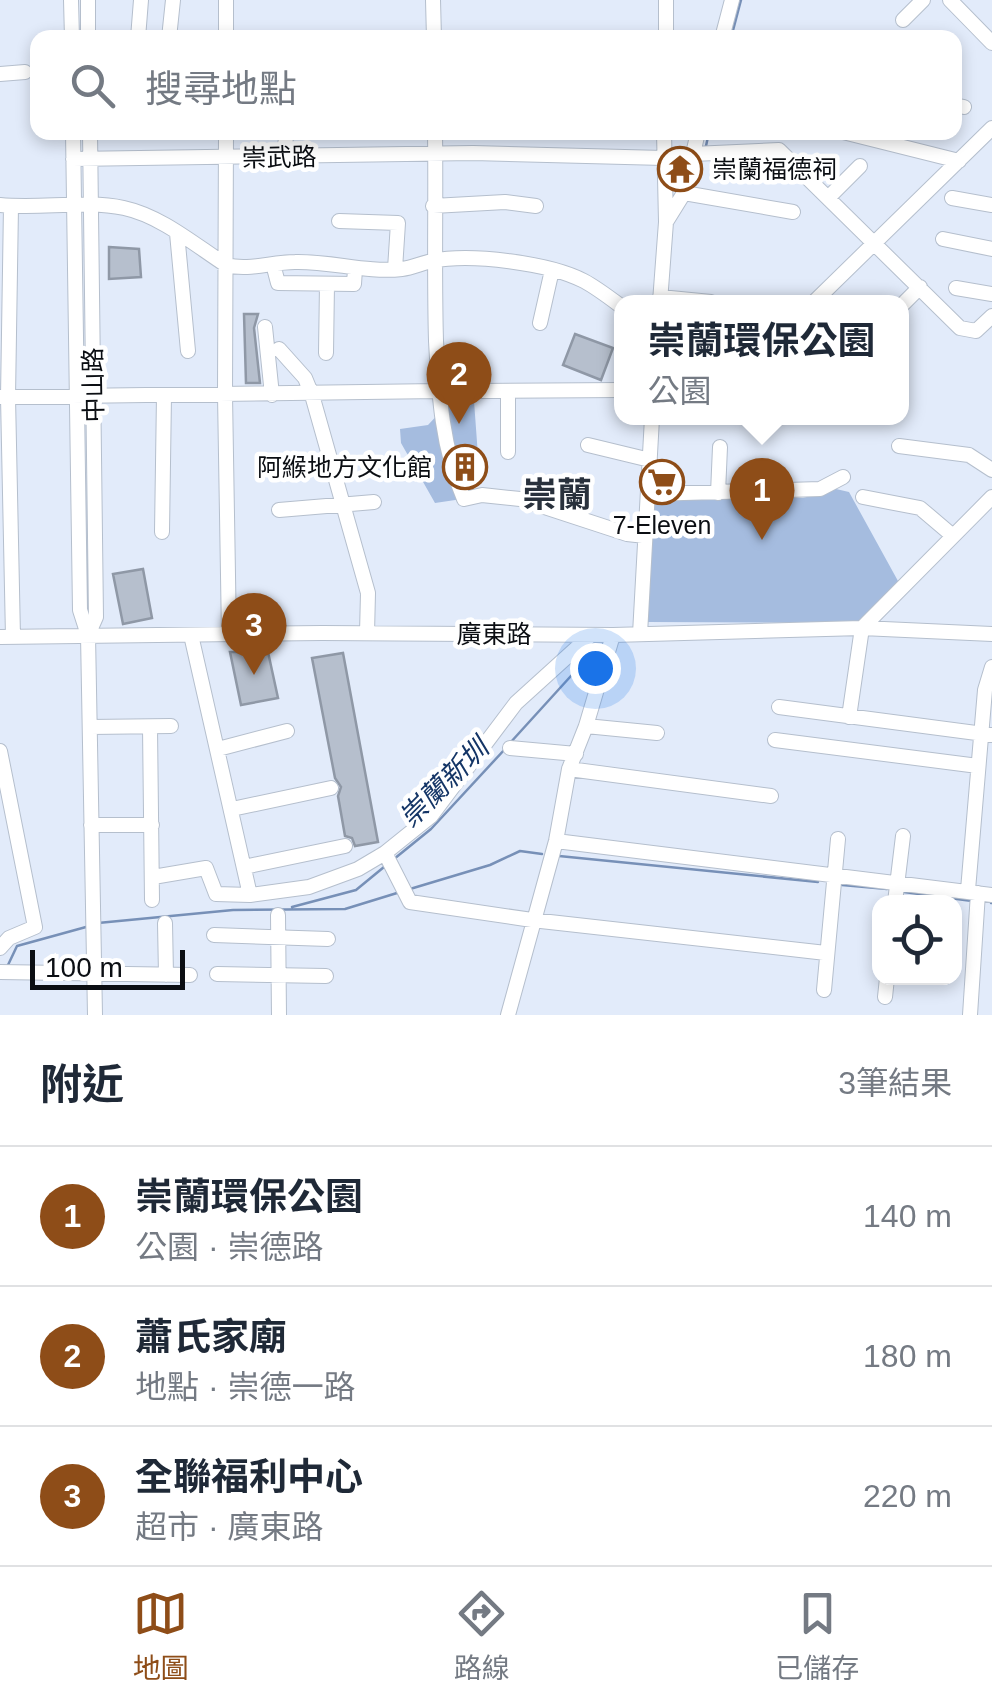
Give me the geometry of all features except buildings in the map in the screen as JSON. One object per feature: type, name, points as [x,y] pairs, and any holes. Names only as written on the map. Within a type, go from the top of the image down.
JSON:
[{"type":"street","points":[[71,0],[72,30]]},
{"type":"street","points":[[88,0],[88,30]]},
{"type":"street","points":[[139,30],[141,0]]},
{"type":"street","points":[[170,30],[173,0]]},
{"type":"street","points":[[226,0],[226,30]]},
{"type":"street","points":[[433,0],[434,30]]},
{"type":"street","points":[[666,0],[666,30]]},
{"type":"street","points":[[724,30],[732,0]]},
{"type":"street","points":[[903,20],[923,0]]},
{"type":"street","points":[[950,0],[990,36]]},
{"type":"street","points":[[0,74],[25,72]]},
{"type":"street","points":[[821,295],[992,128]]},
{"type":"street","name":"中山路","points":[[73,140],[80,610],[88,635],[94,1015]]},
{"type":"street","name":"中山路","points":[[88,635],[96,617],[90,140]]},
{"type":"street","points":[[226,140],[229,635]]},
{"type":"street","points":[[284,156],[285,140]]},
{"type":"street","points":[[435,140],[433,260],[439,412],[453,472],[464,499],[482,495],[520,499],[627,534],[645,536]]},
{"type":"street","points":[[660,295],[666,222],[664,140]]},
{"type":"street","points":[[666,222],[701,152],[699,140]]},
{"type":"street","points":[[876,140],[958,160]]},
{"type":"street","points":[[701,152],[779,150],[960,328],[976,331],[992,316]]},
{"type":"street","name":"崇武路","points":[[74,159],[435,154],[664,158]]},
{"type":"street","points":[[828,197],[860,166]]},
{"type":"street","points":[[684,192],[793,212]]},
{"type":"street","points":[[952,198],[992,205]]},
{"type":"street","points":[[433,206],[505,202],[536,206]]},
{"type":"street","points":[[7,637],[6,206],[90,204],[127,208],[237,268],[312,262],[355,269],[395,269],[433,260],[470,259],[552,270],[582,280],[614,302]]},
{"type":"street","points":[[339,221],[398,223],[395,269]]},
{"type":"street","points":[[178,233],[188,350]]},
{"type":"street","points":[[942,239],[992,249]]},
{"type":"street","points":[[274,264],[278,283],[354,284],[355,269]]},
{"type":"street","points":[[540,323],[552,270]]},
{"type":"street","points":[[326,353],[328,284]]},
{"type":"street","points":[[909,298],[920,287]]},
{"type":"street","points":[[956,288],[992,294]]},
{"type":"street","points":[[265,327],[272,395]]},
{"type":"street","points":[[279,349],[305,378],[312,394],[368,593],[367,633]]},
{"type":"street","points":[[473,390],[614,390]]},
{"type":"street","points":[[508,391],[508,452]]},
{"type":"street","points":[[4,397],[438,392]]},
{"type":"street","points":[[162,532],[164,395]]},
{"type":"street","points":[[640,634],[652,425]]},
{"type":"street","points":[[588,445],[650,460]]},
{"type":"street","points":[[898,446],[969,454],[992,470]]},
{"type":"street","points":[[718,493],[720,447]]},
{"type":"street","points":[[648,494],[820,489],[844,477]]},
{"type":"street","points":[[863,497],[920,508],[953,536]]},
{"type":"street","points":[[849,717],[862,628],[992,497]]},
{"type":"street","points":[[280,510],[374,502]]},
{"type":"street","name":"廣東路","points":[[7,637],[612,635],[862,628],[992,634]]},
{"type":"street","points":[[191,635],[250,895]]},
{"type":"street","points":[[153,877],[206,868],[216,894],[250,895],[330,881],[385,853],[432,816],[516,703],[591,635]]},
{"type":"street","points":[[508,1015],[556,841],[568,769],[586,726],[612,635]]},
{"type":"street","points":[[970,1015],[979,892],[978,766],[987,733],[992,667]]},
{"type":"street","points":[[779,707],[987,733]]},
{"type":"street","points":[[90,727],[171,726]]},
{"type":"street","points":[[586,726],[657,733]]},
{"type":"street","points":[[150,728],[152,900]]},
{"type":"street","points":[[218,748],[288,732]]},
{"type":"street","points":[[775,740],[978,766]]},
{"type":"street","points":[[510,748],[576,754]]},
{"type":"street","points":[[0,751],[35,928],[9,938],[0,948]]},
{"type":"street","points":[[568,769],[771,796]]},
{"type":"street","points":[[232,809],[331,788]]},
{"type":"street","points":[[91,825],[152,825]]},
{"type":"street","points":[[896,895],[903,836]]},
{"type":"street","points":[[824,990],[838,839]]},
{"type":"street","points":[[556,841],[979,892]]},
{"type":"street","points":[[244,867],[345,846]]},
{"type":"street","points":[[385,853],[410,902],[532,920],[826,953]]},
{"type":"street","points":[[278,915],[279,1015]]},
{"type":"street","points":[[165,922],[166,976]]},
{"type":"street","points":[[214,936],[328,939]]},
{"type":"street","points":[[975,952],[992,958]]},
{"type":"street","points":[[4,972],[190,975]]},
{"type":"street","points":[[217,974],[326,976]]},
{"type":"street","points":[[885,998],[886,985]]},
{"type":"shaded area","points":[[474,401],[480,483],[463,488],[462,499],[435,503],[401,443],[400,429],[428,425],[444,408]]},
{"type":"shaded area","points":[[836,489],[849,492],[898,581],[860,623],[648,622],[649,497],[803,498]]},
{"type":"waterway","name":"崇蘭新圳","points":[[733,30],[741,0]]},
{"type":"waterway","name":"崇蘭新圳","points":[[706,146],[707,140]]},
{"type":"waterway","name":"崇蘭新圳","points":[[693,189],[702,158]]},
{"type":"waterway","name":"崇蘭新圳","points":[[510,743],[580,666],[602,648]]},
{"type":"waterway","name":"崇蘭新圳","points":[[394,859],[431,829],[505,749]]},
{"type":"waterway","name":"崇蘭新圳","points":[[410,889],[490,865],[520,851],[542,854]]},
{"type":"waterway","name":"崇蘭新圳","points":[[559,856],[818,882]]},
{"type":"waterway","name":"崇蘭新圳","points":[[292,907],[356,890],[384,867]]},
{"type":"waterway","name":"崇蘭新圳","points":[[842,885],[887,889]]},
{"type":"waterway","name":"崇蘭新圳","points":[[904,892],[972,901]]},
{"type":"waterway","name":"崇蘭新圳","points":[[98,923],[233,910],[345,909],[397,893]]},
{"type":"waterway","name":"崇蘭新圳","points":[[8,965],[17,946],[86,927]]},
{"type":"place","name":"崇蘭福德祠","points":[[680,169]]},
{"type":"place","name":"蕭氏家廟","points":[[459,424]]},
{"type":"place","name":"阿緱地方文化館","points":[[465,467]]},
{"type":"place","name":"7-Eleven","points":[[662,482]]},
{"type":"place","name":"崇蘭環保公園","points":[[762,540]]},
{"type":"place","name":"全聯福利中心","points":[[254,675]]},
{"type":"district","name":"崇蘭","points":[[557,494]]}]
